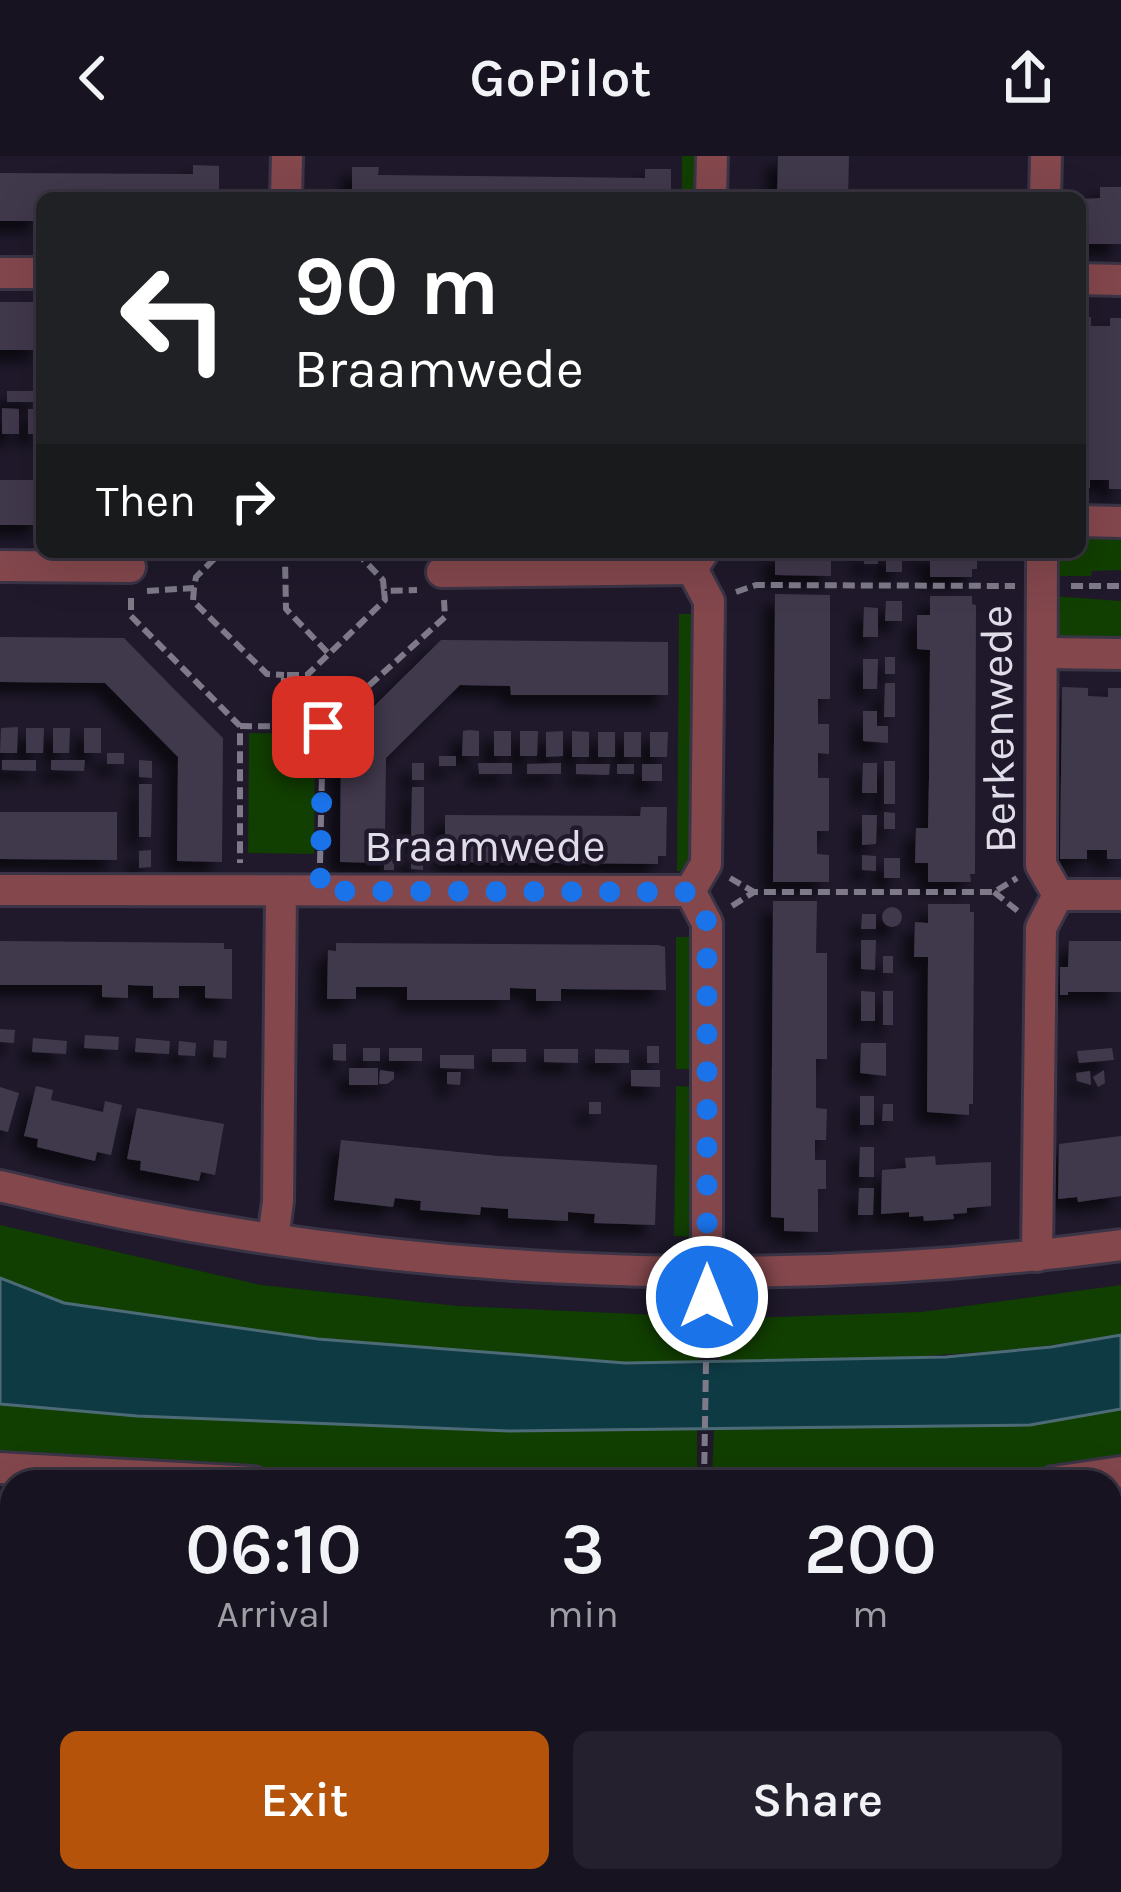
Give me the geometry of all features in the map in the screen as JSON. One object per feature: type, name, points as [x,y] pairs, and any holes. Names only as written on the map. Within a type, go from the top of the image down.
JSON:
[{"type":"street","points":[[286,156],[286,192]]},
{"type":"street","points":[[711,192],[712,156]]},
{"type":"street","points":[[1046,156],[1046,192]]},
{"type":"street","points":[[0,273],[36,273]]},
{"type":"street","points":[[1086,279],[1121,280]]},
{"type":"street","points":[[1086,521],[1121,522]]},
{"type":"street","name":"Berkenwede","points":[[1037,1256],[1041,928],[1058,895],[1041,865],[1042,558]]},
{"type":"street","points":[[443,581],[698,560],[709,601],[706,864],[690,892],[707,922],[707,1273]]},
{"type":"street","points":[[0,566],[130,579]]},
{"type":"street","points":[[1044,653],[1121,654]]},
{"type":"street","name":"Braamwede","points":[[0,890],[690,892]]},
{"type":"street","points":[[273,1239],[278,1201],[280,892]]},
{"type":"street","points":[[1058,895],[1121,895]]},
{"type":"street","points":[[0,1186],[273,1239],[543,1268],[707,1273],[1037,1256],[1121,1245]]},
{"type":"street","points":[[0,1468],[36,1470]]},
{"type":"path","points":[[215,558],[196,577],[193,601],[267,674],[307,675],[385,601],[383,580],[362,558]]},
{"type":"path","points":[[285,558],[286,609],[329,654]]},
{"type":"path","points":[[194,588],[130,579],[130,616],[240,726],[240,891]]},
{"type":"path","points":[[240,726],[323,727],[445,617],[443,581],[384,591]]},
{"type":"path","points":[[709,601],[756,585],[1121,586]]},
{"type":"path","points":[[283,726],[284,674]]},
{"type":"path","points":[[320,891],[323,727]]},
{"type":"path","points":[[707,922],[754,892],[994,892],[1041,865]]},
{"type":"path","points":[[704,1470],[707,1273]]},
{"type":"green space","points":[[682,156],[703,156],[703,192],[682,192]]},
{"type":"green space","points":[[1086,534],[1121,535],[1121,570],[1052,576],[1052,558],[1086,558]]},
{"type":"green space","points":[[1052,596],[1121,601],[1121,641],[1059,636]]},
{"type":"green space","points":[[679,614],[700,614],[698,857],[690,871],[677,871]]},
{"type":"green space","points":[[249,733],[315,734],[314,854],[248,853]]},
{"type":"green space","points":[[676,937],[698,937],[697,1069],[676,1069]]},
{"type":"green space","points":[[676,1086],[697,1087],[695,1237],[674,1236]]},
{"type":"green space","points":[[0,1225],[261,1285],[458,1306],[701,1317],[698,1363],[625,1363],[318,1339],[64,1303],[0,1278]]},
{"type":"green space","points":[[1121,1285],[1121,1335],[971,1353],[719,1363],[721,1319],[921,1312]]},
{"type":"green space","points":[[0,1404],[348,1425],[697,1430],[697,1470],[165,1470],[0,1459]]},
{"type":"green space","points":[[1121,1409],[1121,1463],[1056,1470],[712,1470],[714,1429],[1030,1425]]},
{"type":"shaded area","points":[[0,1278],[64,1303],[318,1339],[625,1363],[946,1357],[1121,1335],[1121,1409],[1030,1425],[509,1431],[137,1416],[0,1404]]},
{"type":"building","points":[[778,156],[849,156],[848,192],[777,192]]},
{"type":"building","points":[[193,165],[219,166],[219,192],[36,192],[36,221],[0,221],[0,173],[193,174]]},
{"type":"building","points":[[352,167],[379,167],[378,175],[645,178],[645,169],[671,169],[671,192],[352,192]]},
{"type":"building","points":[[1100,187],[1121,187],[1121,244],[1086,244],[1086,199],[1100,198]]},
{"type":"building","points":[[0,302],[36,302],[36,350],[0,350]]},
{"type":"building","points":[[1086,317],[1091,317],[1091,326],[1110,326],[1110,318],[1121,318],[1121,489],[1109,489],[1109,480],[1090,480],[1086,488]]},
{"type":"building","points":[[7,391],[36,391],[36,402],[7,402]]},
{"type":"building","points":[[2,408],[19,409],[19,434],[2,434]]},
{"type":"building","points":[[28,409],[36,409],[36,434],[28,434]]},
{"type":"building","points":[[0,480],[36,480],[36,525],[0,525]]},
{"type":"building","points":[[775,558],[831,558],[831,576],[775,575]]},
{"type":"building","points":[[886,558],[902,558],[902,572],[886,572]]},
{"type":"building","points":[[930,558],[977,558],[972,577],[930,577]]},
{"type":"building","points":[[775,594],[830,595],[830,699],[818,699],[818,724],[829,724],[829,754],[818,753],[818,778],[829,778],[829,831],[817,831],[817,854],[829,855],[829,882],[773,882]]},
{"type":"building","points":[[930,596],[972,596],[976,605],[975,874],[970,874],[971,882],[928,882],[928,863],[915,863],[916,828],[928,828],[929,778],[930,650],[917,649],[917,615],[930,615]]},
{"type":"building","points":[[886,601],[902,601],[902,621],[885,621]]},
{"type":"building","points":[[864,607],[878,608],[878,637],[863,637]]},
{"type":"building","points":[[0,637],[124,638],[223,738],[222,862],[177,861],[178,757],[105,683],[0,682]]},
{"type":"building","points":[[441,640],[668,642],[668,695],[511,695],[510,686],[460,685],[386,758],[385,835],[394,836],[394,870],[384,870],[384,863],[340,862],[341,739]]},
{"type":"building","points":[[885,657],[895,657],[895,674],[885,674]]},
{"type":"building","points":[[863,659],[878,659],[877,689],[863,689]]},
{"type":"building","points":[[885,683],[895,683],[895,717],[884,717]]},
{"type":"building","points":[[1062,687],[1088,688],[1088,696],[1108,697],[1108,688],[1121,688],[1121,859],[1107,859],[1107,850],[1087,850],[1087,859],[1060,859]]},
{"type":"building","points":[[863,711],[877,711],[877,726],[888,726],[888,743],[863,741]]},
{"type":"building","points":[[18,727],[17,753],[0,753],[1,728]]},
{"type":"building","points":[[26,728],[44,728],[43,753],[26,753]]},
{"type":"building","points":[[53,728],[70,728],[69,753],[53,753]]},
{"type":"building","points":[[84,728],[101,728],[101,753],[84,753]]},
{"type":"building","points":[[463,731],[479,731],[479,756],[462,756]]},
{"type":"building","points":[[494,731],[511,731],[511,756],[494,756]]},
{"type":"building","points":[[520,731],[538,731],[537,756],[520,756]]},
{"type":"building","points":[[563,731],[563,756],[546,757],[546,732]]},
{"type":"building","points":[[572,731],[589,732],[589,757],[572,757]]},
{"type":"building","points":[[598,732],[615,732],[615,757],[598,757]]},
{"type":"building","points":[[624,732],[641,732],[641,757],[624,757]]},
{"type":"building","points":[[650,732],[668,732],[667,757],[650,757]]},
{"type":"building","points":[[107,753],[124,753],[124,764],[107,764]]},
{"type":"building","points":[[439,756],[456,756],[456,766],[439,766]]},
{"type":"building","points":[[2,760],[36,760],[36,771],[2,770]]},
{"type":"building","points":[[51,760],[85,760],[84,771],[51,770]]},
{"type":"building","points":[[139,760],[152,761],[152,778],[139,777]]},
{"type":"building","points":[[884,761],[895,761],[895,804],[884,804]]},
{"type":"building","points":[[412,763],[424,763],[424,780],[412,780]]},
{"type":"building","points":[[478,763],[512,763],[512,774],[479,774]]},
{"type":"building","points":[[561,763],[561,774],[527,774],[527,764]]},
{"type":"building","points":[[863,763],[877,763],[877,793],[862,793]]},
{"type":"building","points":[[576,764],[610,764],[609,775],[576,774]]},
{"type":"building","points":[[617,764],[634,764],[634,774],[617,774]]},
{"type":"building","points":[[642,764],[662,764],[662,781],[642,781]]},
{"type":"building","points":[[139,784],[152,784],[151,837],[139,837]]},
{"type":"building","points":[[412,787],[424,787],[424,839],[411,839]]},
{"type":"building","points":[[641,807],[667,807],[666,856],[658,856],[658,864],[445,862],[445,815],[640,816]]},
{"type":"building","points":[[0,812],[117,812],[117,860],[0,859]]},
{"type":"building","points":[[884,812],[895,813],[895,829],[884,829]]},
{"type":"building","points":[[862,815],[877,815],[876,844],[862,845]]},
{"type":"building","points":[[151,850],[151,867],[139,868],[139,851]]},
{"type":"building","points":[[411,852],[423,853],[423,870],[411,869]]},
{"type":"building","points":[[862,855],[876,856],[876,871],[862,870]]},
{"type":"building","points":[[884,858],[900,858],[900,878],[884,878]]},
{"type":"building","points":[[773,901],[817,901],[816,953],[827,953],[827,1059],[816,1059],[816,1108],[827,1109],[826,1140],[815,1140],[815,1160],[826,1160],[826,1189],[818,1189],[818,1232],[784,1231],[784,1218],[771,1217]]},
{"type":"building","points":[[928,904],[970,904],[974,912],[973,1104],[969,1104],[969,1115],[927,1112],[928,957],[914,957],[915,922],[928,923]]},
{"type":"building","points":[[892,907],[902,917],[892,927],[882,917]]},
{"type":"building","points":[[862,914],[876,914],[876,929],[861,929]]},
{"type":"building","points":[[861,940],[876,940],[875,970],[861,969]]},
{"type":"building","points":[[0,941],[224,943],[224,949],[232,949],[232,999],[205,998],[205,986],[179,986],[179,998],[153,998],[153,986],[128,985],[128,998],[102,997],[102,985],[0,985]]},
{"type":"building","points":[[1069,941],[1121,941],[1121,992],[1060,995],[1060,967],[1068,967]]},
{"type":"building","points":[[336,943],[658,945],[665,947],[666,990],[561,989],[561,1001],[536,1001],[536,989],[510,988],[510,1000],[407,1000],[407,987],[356,987],[356,999],[327,999],[328,950],[336,951]]},
{"type":"building","points":[[883,956],[893,956],[893,973],[883,973]]},
{"type":"building","points":[[861,991],[875,992],[875,1021],[861,1021]]},
{"type":"building","points":[[883,991],[893,991],[893,1025],[883,1025]]},
{"type":"building","points":[[0,1029],[15,1030],[14,1043],[0,1042]]},
{"type":"building","points":[[85,1035],[119,1037],[118,1050],[84,1048]]},
{"type":"building","points":[[33,1038],[67,1041],[66,1054],[32,1052]]},
{"type":"building","points":[[136,1038],[170,1041],[169,1054],[135,1052]]},
{"type":"building","points":[[214,1040],[227,1041],[226,1058],[213,1057]]},
{"type":"building","points":[[179,1041],[196,1043],[195,1056],[178,1055]]},
{"type":"building","points":[[861,1043],[886,1043],[886,1076],[860,1073]]},
{"type":"building","points":[[333,1044],[346,1044],[346,1061],[333,1060]]},
{"type":"building","points":[[647,1046],[659,1046],[659,1063],[647,1063]]},
{"type":"building","points":[[363,1048],[380,1048],[380,1061],[363,1061]]},
{"type":"building","points":[[389,1048],[422,1048],[422,1061],[389,1061]]},
{"type":"building","points":[[1112,1048],[1114,1060],[1079,1063],[1077,1051]]},
{"type":"building","points":[[492,1049],[526,1049],[526,1062],[492,1062]]},
{"type":"building","points":[[544,1049],[578,1049],[578,1063],[544,1062]]},
{"type":"building","points":[[595,1049],[629,1050],[629,1063],[595,1063]]},
{"type":"building","points":[[440,1055],[474,1055],[474,1069],[440,1068]]},
{"type":"building","points":[[349,1068],[378,1068],[378,1085],[349,1085]]},
{"type":"building","points":[[380,1070],[394,1072],[394,1079],[379,1084]]},
{"type":"building","points":[[631,1070],[660,1070],[660,1087],[631,1086]]},
{"type":"building","points":[[1104,1070],[1105,1083],[1098,1087],[1093,1077]]},
{"type":"building","points":[[1090,1071],[1091,1085],[1077,1081],[1076,1073]]},
{"type":"building","points":[[447,1072],[461,1072],[460,1085],[447,1084]]},
{"type":"building","points":[[36,1086],[53,1090],[51,1100],[103,1112],[105,1101],[122,1105],[111,1155],[97,1152],[95,1161],[37,1147],[38,1139],[24,1136]]},
{"type":"building","points":[[0,1087],[19,1093],[8,1132],[0,1130]]},
{"type":"building","points":[[860,1096],[874,1096],[874,1125],[860,1125]]},
{"type":"building","points":[[589,1102],[601,1102],[601,1114],[589,1114]]},
{"type":"building","points":[[883,1104],[893,1104],[893,1121],[882,1121]]},
{"type":"building","points":[[137,1108],[224,1124],[215,1175],[201,1172],[199,1181],[140,1170],[141,1161],[127,1159]]},
{"type":"building","points":[[1121,1136],[1121,1196],[1078,1202],[1077,1197],[1058,1199],[1059,1144]]},
{"type":"building","points":[[341,1140],[657,1165],[655,1225],[594,1223],[595,1214],[568,1212],[568,1221],[508,1218],[508,1209],[481,1207],[480,1215],[420,1210],[421,1201],[395,1198],[393,1207],[334,1200]]},
{"type":"building","points":[[860,1147],[874,1147],[874,1177],[859,1177]]},
{"type":"building","points":[[935,1156],[936,1165],[991,1162],[991,1206],[967,1208],[967,1213],[953,1214],[954,1219],[924,1221],[923,1216],[909,1217],[909,1212],[881,1214],[882,1170],[906,1168],[905,1158]]},
{"type":"building","points":[[859,1188],[874,1188],[873,1215],[858,1215]]},
{"type":"route","points":[[323,727],[320,891],[690,892],[707,922],[707,1297]]}]
